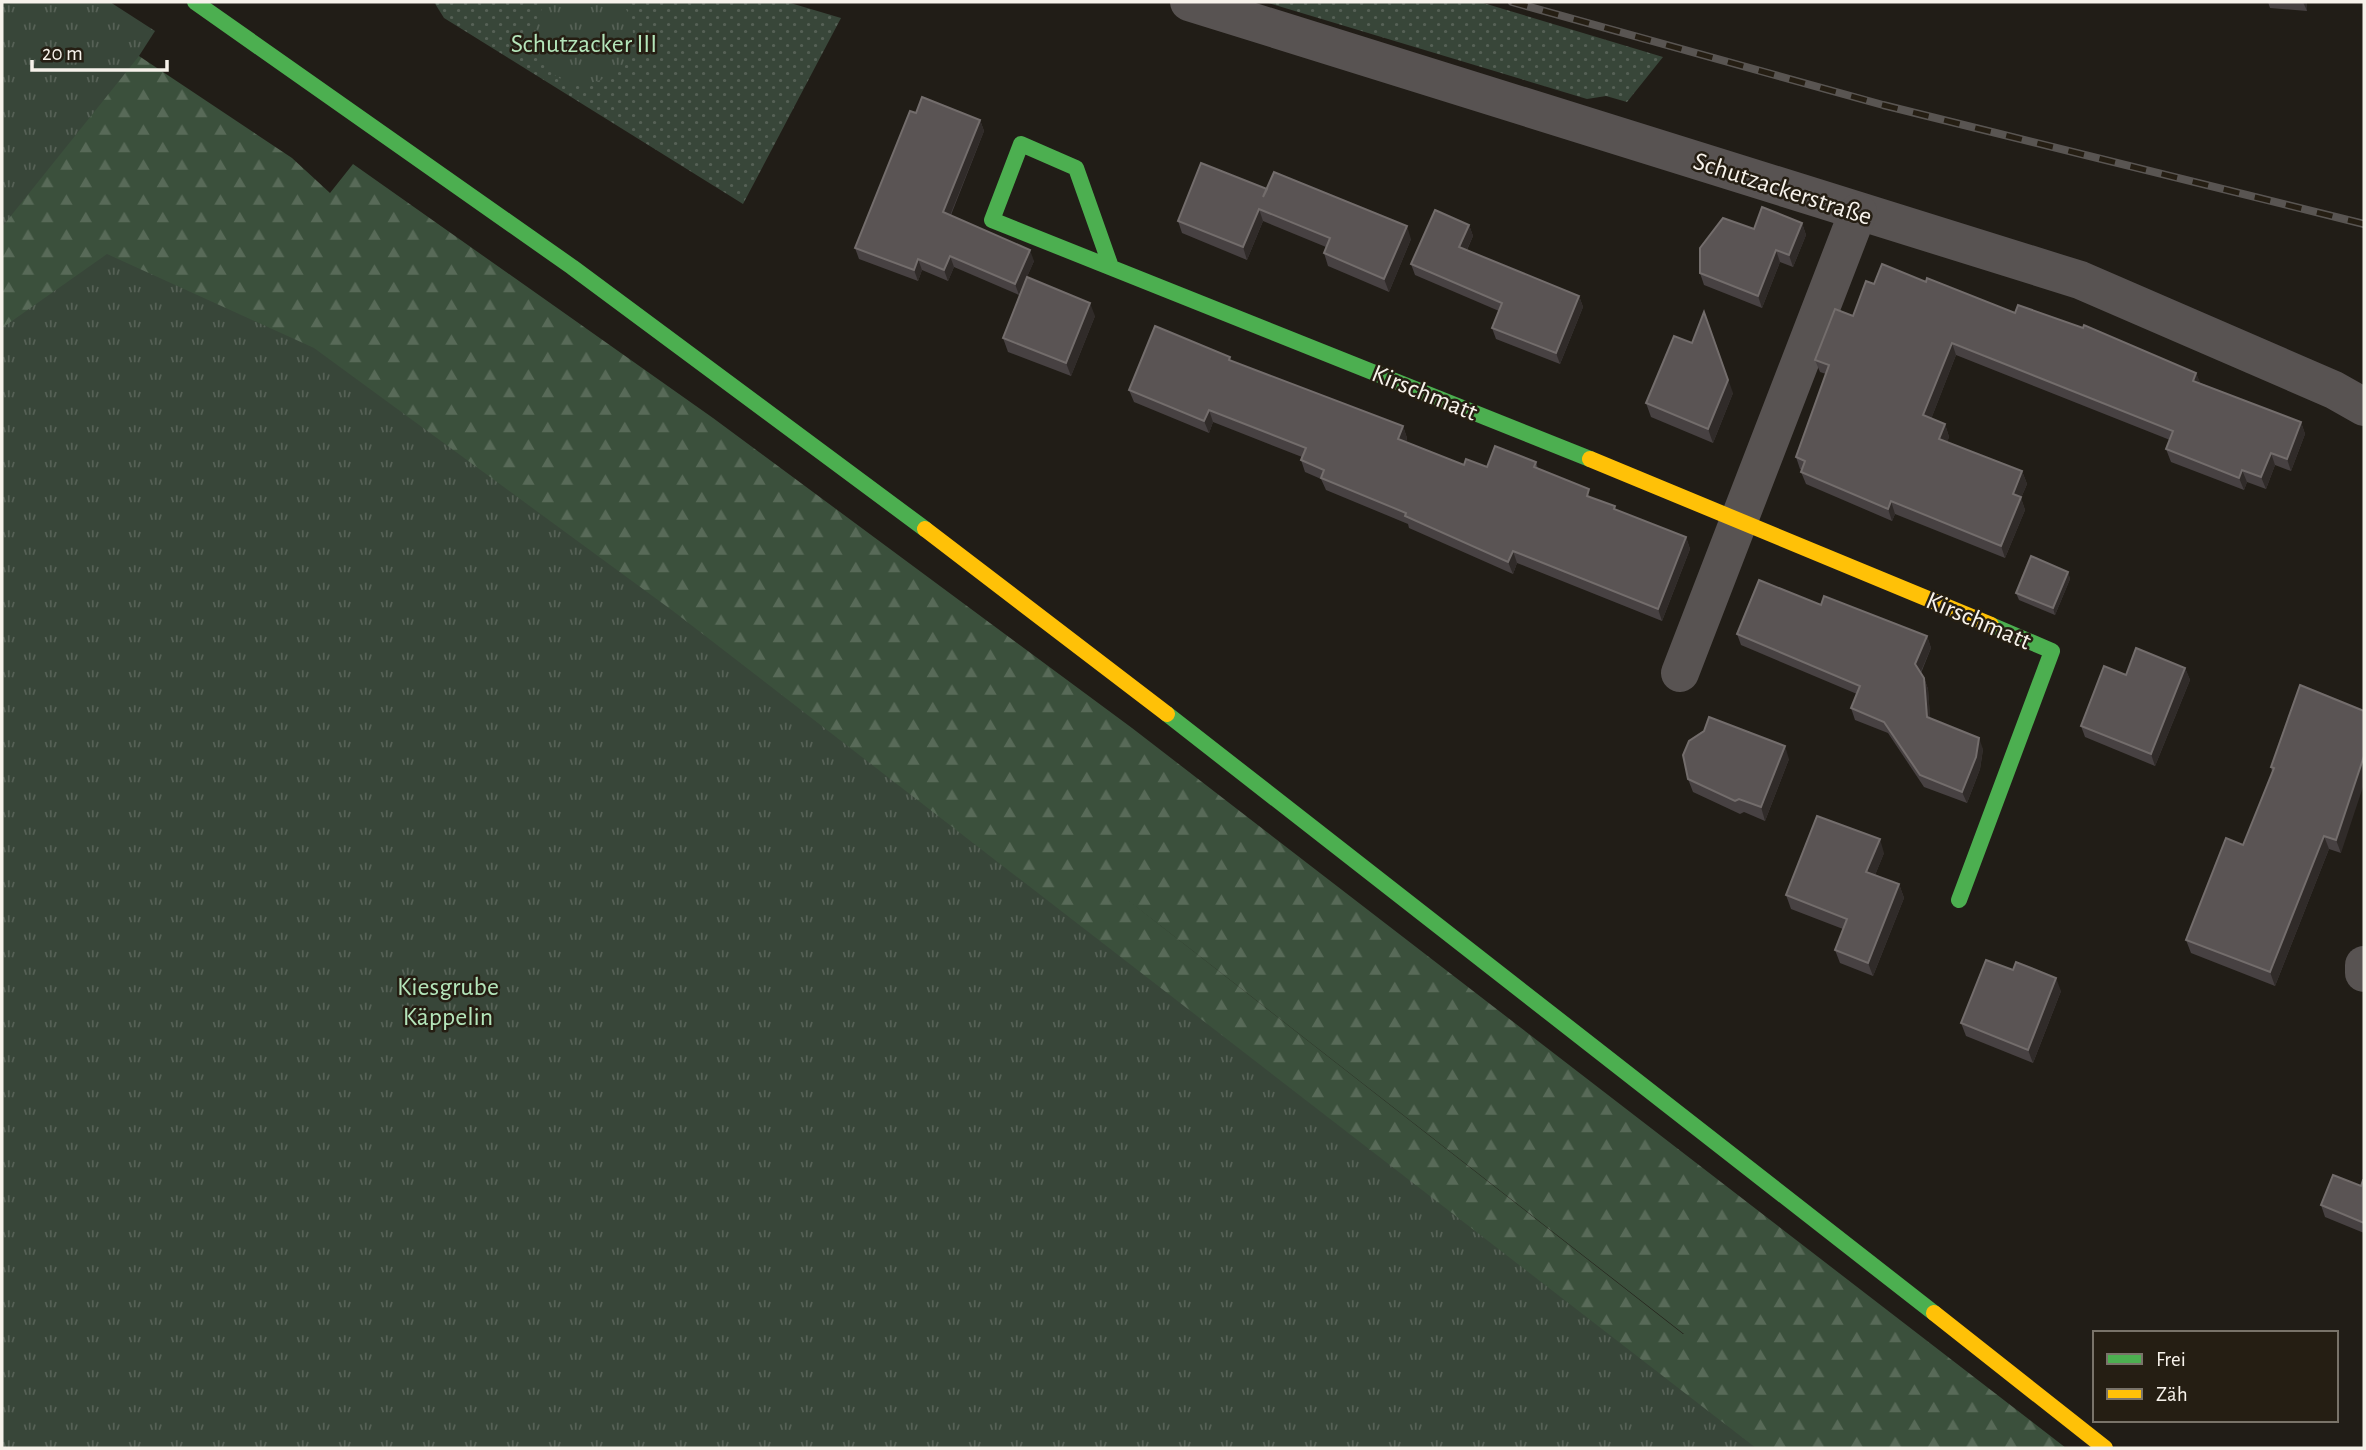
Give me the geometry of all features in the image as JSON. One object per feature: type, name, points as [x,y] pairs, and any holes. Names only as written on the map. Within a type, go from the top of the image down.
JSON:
[{"type":"main road","points":[[195,2],[435,169],[692,354],[1077,643],[1455,936],[2105,1448]]},
{"type":"main road","name":"Kirschmatt","points":[[1111,267],[1076,168],[1021,144],[992,220],[1739,517],[2052,651],[1959,900]]},
{"type":"street","name":"Schutzackerstraße","points":[[1189,2],[1568,118],[1858,212],[2080,280],[2334,390],[2364,407]]},
{"type":"street","points":[[1680,673],[1858,212]]},
{"type":"street","points":[[2364,965],[2364,973]]},
{"type":"green space","points":[[2,2],[110,2],[155,31],[139,56],[2,227]]},
{"type":"green space","points":[[434,2],[787,2],[841,18],[743,204],[444,18]]},
{"type":"green space","name":"Schutzacker III","points":[[547,2],[622,2],[633,28],[631,50],[620,67],[604,79],[584,83],[564,80],[547,68],[537,47],[535,35],[536,23]]},
{"type":"green space","points":[[1265,2],[1480,2],[1663,57],[1627,102],[1606,96],[1587,99]]},
{"type":"green space","name":"Kiesgrube Käppelin","points":[[2,7],[139,56],[292,158],[330,193],[353,164],[713,418],[1132,728],[2066,1448],[1607,1448],[2,1120]],"holes":[[[1111,887],[1684,1334],[1683,1334]]]},
{"type":"green space","name":"Kiesgrube Käppelin","points":[[107,254],[314,348],[673,611],[1756,1448],[2,1448],[2,328]]},
{"type":"building","points":[[922,97],[980,120],[943,212],[1030,250],[1015,284],[950,256],[944,270],[918,259],[914,270],[855,248],[910,111],[916,113]]},
{"type":"building","points":[[1201,163],[1267,189],[1274,172],[1407,226],[1384,279],[1324,253],[1330,238],[1259,209],[1243,247],[1178,221]]},
{"type":"building","points":[[1762,207],[1802,223],[1789,255],[1776,250],[1758,296],[1700,273],[1700,248],[1723,218],[1754,229]]},
{"type":"building","points":[[1435,210],[1469,225],[1459,247],[1579,296],[1556,353],[1492,328],[1502,303],[1411,264]]},
{"type":"building","points":[[1882,264],[1926,282],[1927,278],[2015,313],[2018,305],[2083,328],[2084,325],[2196,373],[2193,381],[2301,422],[2287,459],[2271,453],[2261,477],[2242,470],[2239,478],[2166,449],[2173,431],[1952,343],[1923,415],[1945,424],[1939,439],[2022,471],[2013,494],[2021,497],[2001,546],[1891,501],[1888,509],[1801,472],[1805,461],[1796,457],[1829,365],[1815,360],[1835,309],[1853,316],[1866,281],[1874,284]]},
{"type":"building","points":[[1027,277],[1090,303],[1066,363],[1003,338]]},
{"type":"building","points":[[1704,312],[1728,380],[1708,429],[1646,403],[1674,336],[1692,343]]},
{"type":"building","points":[[1155,326],[1230,357],[1229,360],[1403,426],[1398,439],[1464,465],[1466,459],[1487,467],[1495,446],[1536,462],[1534,467],[1589,489],[1587,496],[1615,506],[1614,509],[1686,537],[1658,609],[1513,551],[1508,562],[1405,516],[1406,513],[1321,478],[1324,470],[1301,460],[1306,448],[1209,410],[1204,421],[1129,390]]},
{"type":"building","points":[[2031,556],[2068,572],[2053,608],[2016,593]]},
{"type":"building","points":[[1759,580],[1821,605],[1824,596],[1927,636],[1915,664],[1924,678],[1927,717],[1979,738],[1976,757],[1962,792],[1920,775],[1884,722],[1851,708],[1860,686],[1737,634]]},
{"type":"building","points":[[2136,648],[2185,668],[2151,754],[2081,726],[2104,666],[2126,675]]},
{"type":"building","points":[[2300,685],[2364,711],[2364,756],[2336,840],[2324,836],[2270,972],[2186,940],[2226,838],[2243,845],[2274,768],[2271,767]]},
{"type":"building","points":[[1709,717],[1785,746],[1761,807],[1739,799],[1735,801],[1688,779],[1683,755],[1689,741],[1704,731]]},
{"type":"building","points":[[1817,816],[1880,839],[1866,872],[1899,884],[1868,963],[1835,950],[1847,919],[1786,895]]},
{"type":"building","points":[[1986,960],[2013,970],[2016,962],[2056,978],[2028,1050],[1961,1023]]},
{"type":"building","points":[[2333,1175],[2361,1186],[2364,1180],[2364,1223],[2321,1205]]},
{"type":"railway","points":[[1512,2],[1883,105],[2364,224]]},
{"type":"traffic: fast","points":[[195,2],[572,267],[925,529]]},
{"type":"traffic: fast","points":[[1111,267],[1076,168],[1021,144],[992,220],[1590,459]]},
{"type":"traffic: fast","points":[[1959,900],[2052,651],[1991,625]]},
{"type":"traffic: fast","points":[[1167,714],[1934,1313]]},
{"type":"traffic: slow","points":[[1590,459],[1991,625]]},
{"type":"traffic: slow","points":[[925,529],[1167,714]]},
{"type":"traffic: slow","points":[[1934,1313],[2105,1448]]}]
